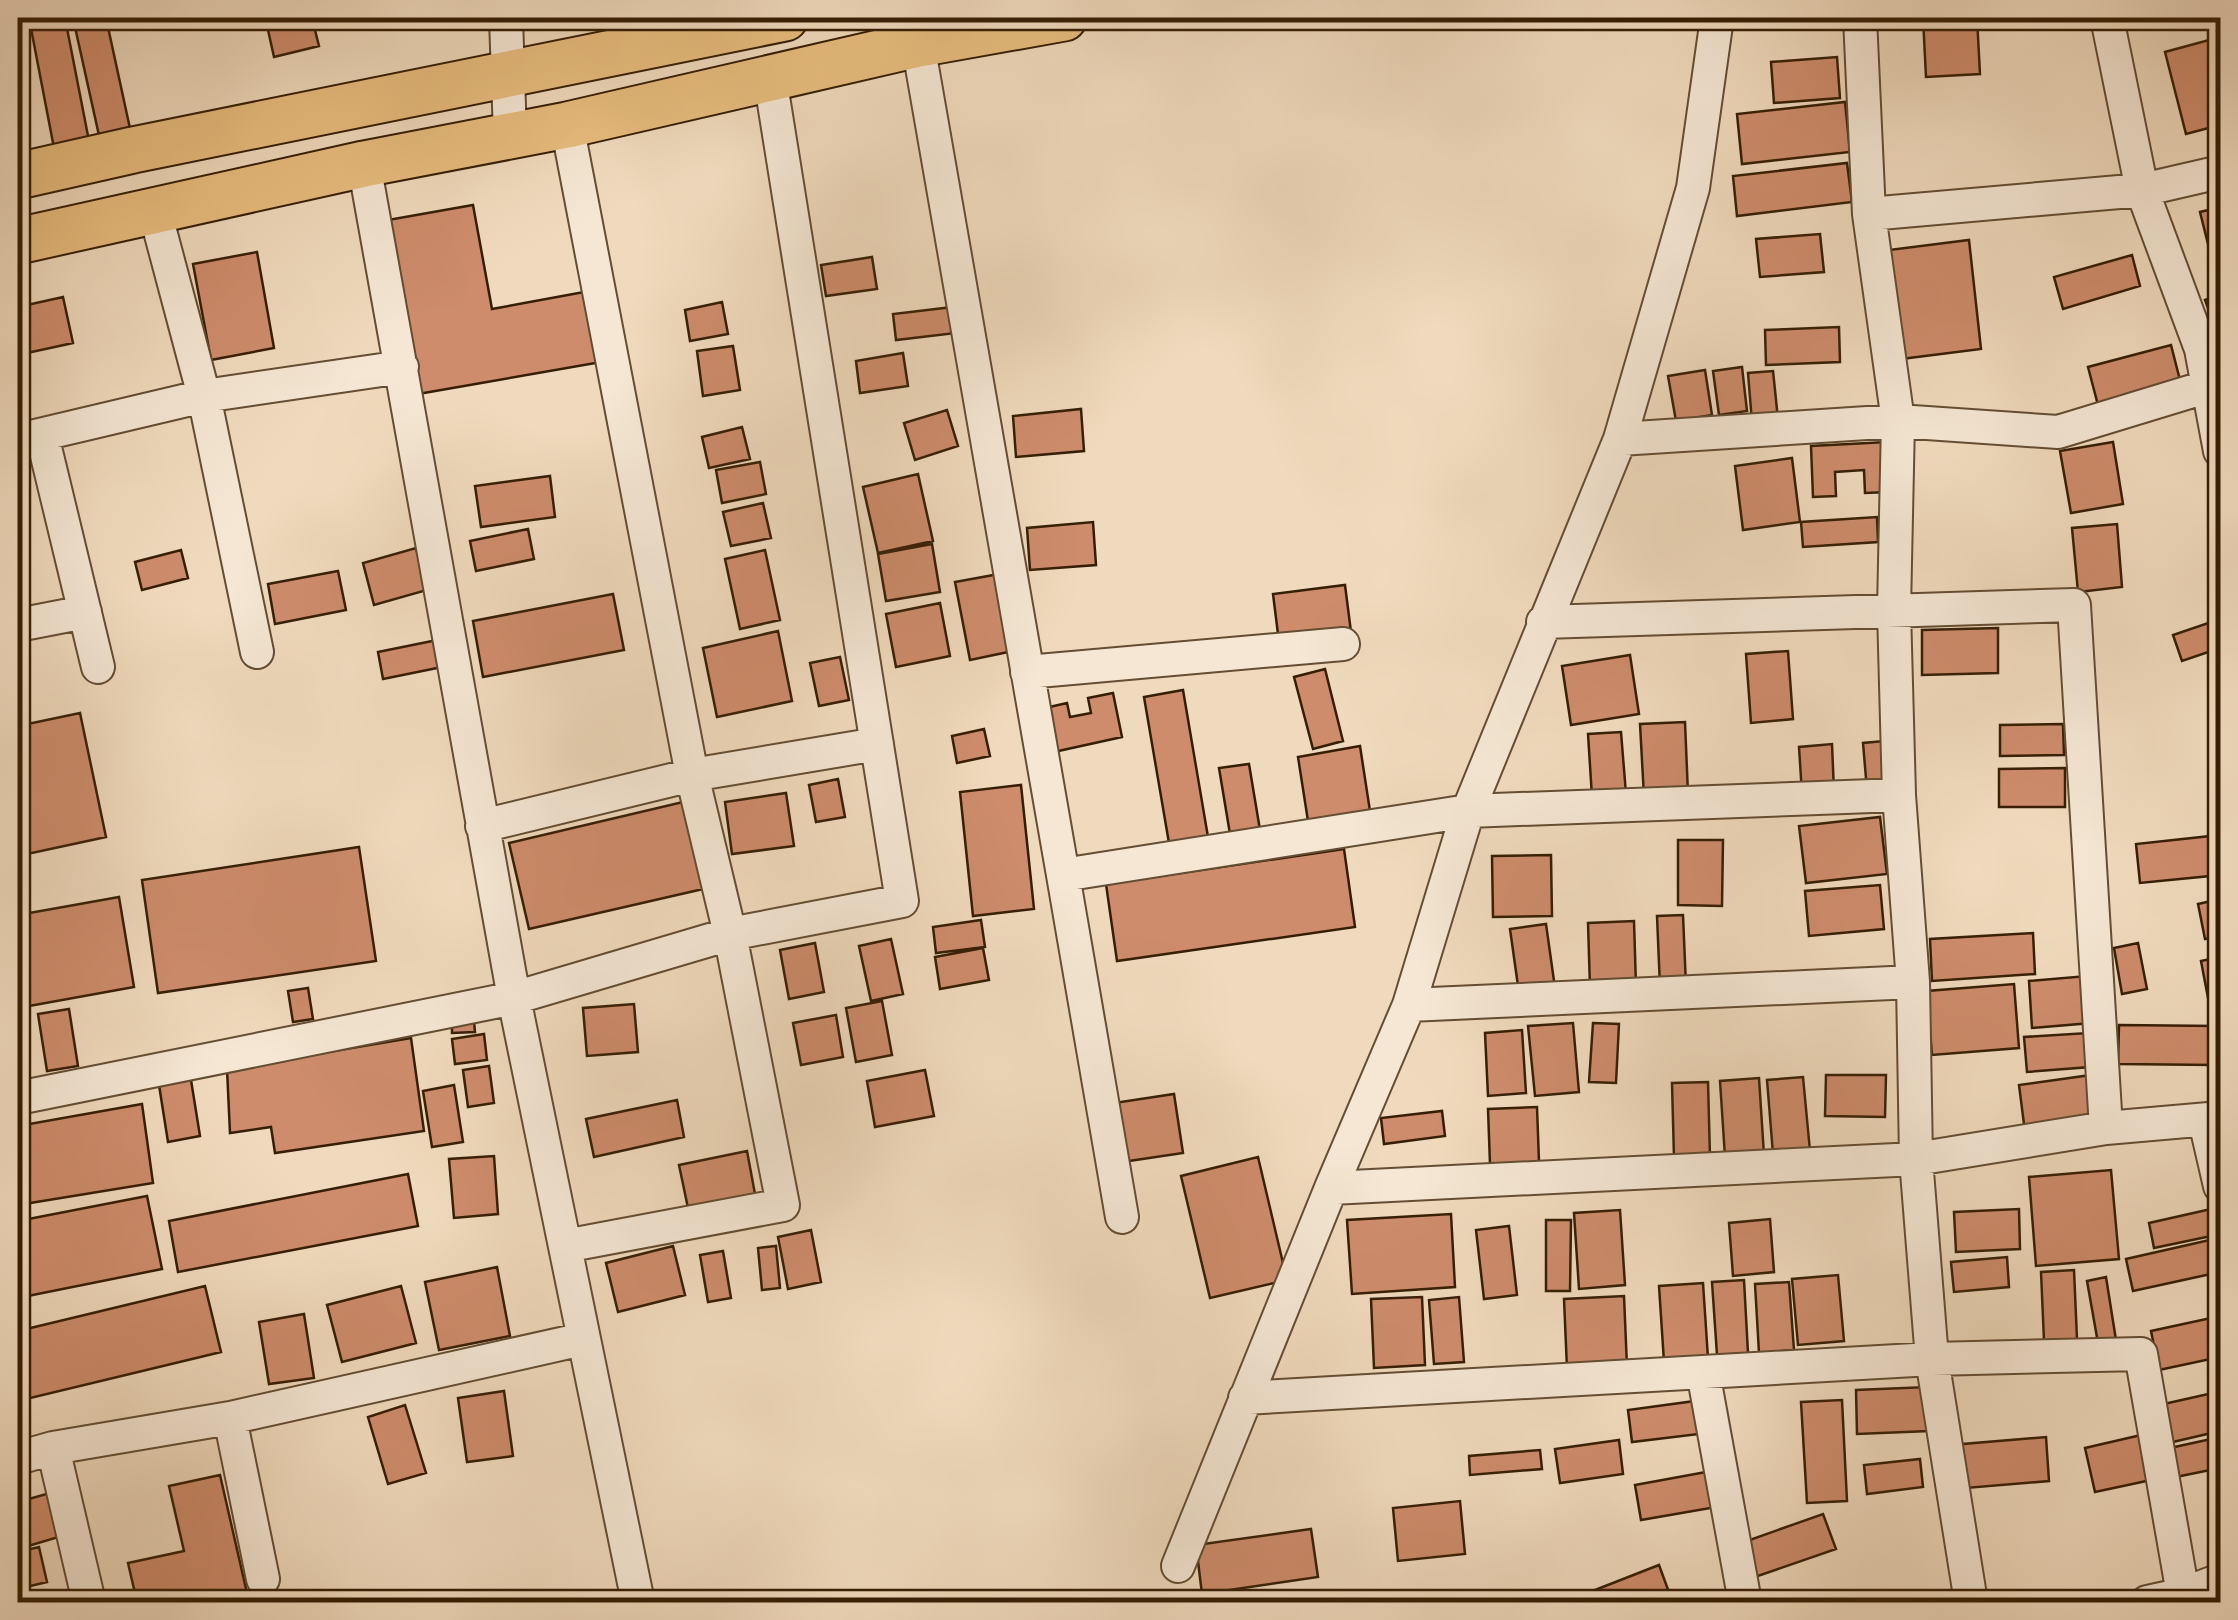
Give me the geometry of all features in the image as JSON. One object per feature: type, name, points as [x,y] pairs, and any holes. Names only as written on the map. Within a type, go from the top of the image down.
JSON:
[{"type":"highway","points":[[18,176],[784,18]]},
{"type":"highway","points":[[18,241],[364,164],[567,125],[918,44],[1064,18]]},
{"type":"street","points":[[506,18],[510,136]]},
{"type":"street","points":[[1178,1566],[1409,1005],[1468,811],[1620,438],[1692,188],[1717,18]]},
{"type":"street","points":[[1860,18],[1869,214],[1898,421],[1894,610],[1899,796],[1913,982],[1916,1159],[1932,1359],[1971,1602]]},
{"type":"street","points":[[2107,18],[2142,190],[2211,346],[2209,386],[2220,451]]},
{"type":"street","points":[[918,44],[1122,1217]]},
{"type":"street","points":[[18,1098],[514,998],[730,934],[902,901],[770,78]]},
{"type":"street","points":[[565,1246],[784,1205],[730,934],[692,776],[567,125]]},
{"type":"street","points":[[364,164],[514,998],[638,1602]]},
{"type":"street","points":[[1869,214],[2142,190],[2220,172]]},
{"type":"street","points":[[155,212],[204,396],[257,652]]},
{"type":"street","points":[[98,667],[85,612],[30,438],[204,396],[402,366]]},
{"type":"street","points":[[1620,438],[1898,421],[2058,432],[2209,386]]},
{"type":"street","points":[[1543,622],[2074,606],[2106,1128]]},
{"type":"street","points":[[18,625],[85,612]]},
{"type":"street","points":[[1028,672],[1343,644]]},
{"type":"street","points":[[482,826],[692,776],[877,744]]},
{"type":"street","points":[[1063,875],[1468,811],[1899,796]]},
{"type":"street","points":[[1409,1005],[1913,982]]},
{"type":"street","points":[[1331,1188],[1916,1159],[2106,1128],[2212,1119],[2220,1186]]},
{"type":"street","points":[[18,1458],[54,1448],[230,1418],[583,1338]]},
{"type":"street","points":[[1245,1398],[1932,1359],[2141,1354],[2183,1594]]},
{"type":"street","points":[[1703,1372],[1744,1602]]},
{"type":"street","points":[[230,1418],[263,1579]]},
{"type":"street","points":[[54,1448],[90,1602]]},
{"type":"street","points":[[2147,1602],[2220,1580]]},
{"type":"building","points":[[29,18],[65,18],[89,141],[54,148]]},
{"type":"building","points":[[73,18],[106,18],[131,133],[100,140]]},
{"type":"building","points":[[312,18],[319,46],[274,57],[266,21]]},
{"type":"building","points":[[1923,18],[1977,18],[1980,74],[1926,77]]},
{"type":"building","points":[[2209,40],[2220,86],[2220,125],[2186,134],[2165,52]]},
{"type":"building","points":[[1837,57],[1840,98],[1774,103],[1771,62]]},
{"type":"building","points":[[1845,102],[1850,152],[1742,164],[1737,114]]},
{"type":"building","points":[[18,114],[29,153],[18,156]]},
{"type":"building","points":[[1847,163],[1852,202],[1737,216],[1733,176]]},
{"type":"building","points":[[473,205],[492,309],[595,290],[607,361],[418,394],[388,220]]},
{"type":"building","points":[[2220,207],[2220,250],[2210,252],[2200,212]]},
{"type":"building","points":[[1820,234],[1824,272],[1760,277],[1756,239]]},
{"type":"building","points":[[1969,240],[1981,349],[1893,360],[1881,251]]},
{"type":"building","points":[[257,252],[274,348],[211,360],[193,264]]},
{"type":"building","points":[[2132,255],[2140,286],[2063,309],[2054,277]]},
{"type":"building","points":[[872,257],[877,289],[826,296],[821,265]]},
{"type":"building","points":[[2220,294],[2220,330],[2217,332],[2205,300]]},
{"type":"building","points":[[63,297],[73,343],[18,355],[18,307]]},
{"type":"building","points":[[722,302],[728,334],[690,341],[685,310]]},
{"type":"building","points":[[953,307],[956,333],[896,340],[893,314]]},
{"type":"building","points":[[1839,327],[1840,362],[1766,365],[1765,330]]},
{"type":"building","points":[[2171,345],[2182,388],[2099,409],[2088,367]]},
{"type":"building","points":[[733,346],[740,390],[703,396],[697,351]]},
{"type":"building","points":[[903,353],[908,386],[860,393],[856,361]]},
{"type":"building","points":[[1742,367],[1747,411],[1719,415],[1713,371]]},
{"type":"building","points":[[1705,370],[1712,415],[1676,421],[1668,376]]},
{"type":"building","points":[[1773,371],[1778,419],[1752,422],[1748,373]]},
{"type":"building","points":[[1081,409],[1084,451],[1016,457],[1013,416]]},
{"type":"building","points":[[947,410],[958,446],[915,460],[904,423]]},
{"type":"building","points":[[742,427],[750,459],[709,468],[702,437]]},
{"type":"building","points":[[1887,442],[1889,492],[1865,493],[1864,470],[1835,472],[1836,496],[1813,497],[1811,446]]},
{"type":"building","points":[[2113,442],[2123,504],[2071,513],[2060,451]]},
{"type":"building","points":[[1792,458],[1800,522],[1743,530],[1735,466]]},
{"type":"building","points":[[760,462],[766,494],[722,503],[716,470]]},
{"type":"building","points":[[918,474],[933,541],[878,553],[863,487]]},
{"type":"building","points":[[550,476],[555,517],[481,527],[475,486]]},
{"type":"building","points":[[763,503],[771,538],[731,546],[723,512]]},
{"type":"building","points":[[1877,517],[1878,542],[1803,547],[1801,522]]},
{"type":"building","points":[[1093,522],[1096,565],[1030,570],[1027,528]]},
{"type":"building","points":[[2117,524],[2122,587],[2078,592],[2072,528]]},
{"type":"building","points":[[528,529],[534,559],[476,571],[470,541]]},
{"type":"building","points":[[932,544],[940,592],[886,601],[878,554]]},
{"type":"building","points":[[416,548],[427,590],[374,605],[363,563]]},
{"type":"building","points":[[181,550],[188,578],[142,590],[135,562]]},
{"type":"building","points":[[765,550],[780,620],[740,629],[725,559]]},
{"type":"building","points":[[338,571],[346,610],[275,624],[268,584]]},
{"type":"building","points":[[999,574],[1013,651],[970,660],[955,582]]},
{"type":"building","points":[[1345,585],[1351,632],[1279,642],[1273,594]]},
{"type":"building","points":[[613,594],[624,650],[483,677],[473,621]]},
{"type":"building","points":[[940,603],[950,656],[896,667],[886,614]]},
{"type":"building","points":[[2220,619],[2220,648],[2182,661],[2173,635]]},
{"type":"building","points":[[1998,628],[1998,673],[1922,675],[1922,630]]},
{"type":"building","points":[[778,631],[792,701],[717,717],[703,648]]},
{"type":"building","points":[[442,639],[447,666],[383,679],[378,652]]},
{"type":"building","points":[[1788,651],[1793,719],[1751,723],[1746,654]]},
{"type":"building","points":[[1630,655],[1639,714],[1571,725],[1562,666]]},
{"type":"building","points":[[840,657],[849,700],[819,706],[810,663]]},
{"type":"building","points":[[25,659],[28,713],[18,714],[18,660]]},
{"type":"building","points":[[1325,669],[1343,741],[1313,749],[1294,677]]},
{"type":"building","points":[[1183,690],[1208,837],[1169,843],[1144,697]]},
{"type":"building","points":[[1113,693],[1122,737],[1054,752],[1045,708],[1067,703],[1070,717],[1091,713],[1088,698]]},
{"type":"building","points":[[80,713],[106,837],[18,856],[18,726]]},
{"type":"building","points":[[1685,722],[1688,794],[1644,797],[1640,724]]},
{"type":"building","points":[[2063,724],[2064,755],[2000,756],[2000,725]]},
{"type":"building","points":[[984,729],[990,756],[957,763],[952,736]]},
{"type":"building","points":[[1621,732],[1626,794],[1592,797],[1588,734]]},
{"type":"building","points":[[1884,741],[1888,788],[1867,790],[1863,743]]},
{"type":"building","points":[[1832,744],[1834,792],[1802,794],[1799,747]]},
{"type":"building","points":[[1360,746],[1370,811],[1308,821],[1298,757]]},
{"type":"building","points":[[1249,764],[1261,836],[1231,840],[1219,768]]},
{"type":"building","points":[[2065,768],[2065,807],[1999,807],[1999,769]]},
{"type":"building","points":[[838,779],[845,817],[816,822],[809,785]]},
{"type":"building","points":[[1021,785],[1034,909],[973,916],[960,792]]},
{"type":"building","points":[[786,793],[794,846],[732,854],[725,802]]},
{"type":"building","points":[[683,802],[703,889],[529,929],[509,843]]},
{"type":"building","points":[[1880,817],[1887,874],[1806,883],[1799,826]]},
{"type":"building","points":[[2220,835],[2220,875],[2140,883],[2136,844]]},
{"type":"building","points":[[1678,840],[1723,840],[1722,906],[1678,905]]},
{"type":"building","points":[[359,847],[376,961],[158,993],[142,880]]},
{"type":"building","points":[[1344,849],[1355,927],[1117,961],[1106,884]]},
{"type":"building","points":[[1551,855],[1552,916],[1493,917],[1492,856]]},
{"type":"building","points":[[1880,885],[1884,929],[1809,936],[1805,891]]},
{"type":"building","points":[[119,897],[134,987],[18,1008],[18,915]]},
{"type":"building","points":[[2220,899],[2220,936],[2205,939],[2198,904]]},
{"type":"building","points":[[1683,915],[1686,986],[1660,987],[1657,916]]},
{"type":"building","points":[[981,920],[985,947],[936,953],[933,927]]},
{"type":"building","points":[[1634,921],[1636,986],[1590,988],[1588,923]]},
{"type":"building","points":[[1546,924],[1555,988],[1519,993],[1510,929]]},
{"type":"building","points":[[2033,933],[2035,974],[1932,981],[1930,939]]},
{"type":"building","points":[[891,939],[903,994],[871,1001],[859,946]]},
{"type":"building","points":[[815,943],[824,992],[789,999],[780,950]]},
{"type":"building","points":[[2138,943],[2147,989],[2122,994],[2114,948]]},
{"type":"building","points":[[983,948],[989,980],[940,989],[935,957]]},
{"type":"building","points":[[2220,957],[2220,1001],[2209,1003],[2201,961]]},
{"type":"building","points":[[2087,976],[2091,1023],[2032,1028],[2029,981]]},
{"type":"building","points":[[2014,984],[2019,1048],[1932,1055],[1927,991]]},
{"type":"building","points":[[308,988],[313,1019],[293,1022],[288,991]]},
{"type":"building","points":[[882,1001],[892,1055],[856,1062],[846,1008]]},
{"type":"building","points":[[634,1004],[638,1052],[587,1056],[583,1008]]},
{"type":"building","points":[[69,1009],[78,1066],[47,1071],[38,1014]]},
{"type":"building","points":[[836,1015],[843,1057],[801,1065],[793,1023]]},
{"type":"building","points":[[474,1021],[475,1032],[452,1033],[452,1022]]},
{"type":"building","points":[[1573,1023],[1579,1092],[1535,1096],[1528,1026]]},
{"type":"building","points":[[1593,1023],[1619,1024],[1616,1083],[1589,1082]]},
{"type":"building","points":[[2119,1025],[2216,1026],[2215,1065],[2118,1064]]},
{"type":"building","points":[[1522,1030],[1526,1093],[1488,1096],[1485,1033]]},
{"type":"building","points":[[2088,1033],[2090,1067],[2027,1072],[2024,1037]]},
{"type":"building","points":[[484,1034],[487,1060],[455,1064],[452,1039]]},
{"type":"building","points":[[411,1038],[424,1131],[275,1153],[271,1127],[230,1133],[227,1069]]},
{"type":"building","points":[[489,1066],[494,1103],[468,1107],[463,1070]]},
{"type":"building","points":[[925,1070],[934,1116],[875,1127],[867,1081]]},
{"type":"building","points":[[1826,1075],[1886,1075],[1885,1117],[1825,1116]]},
{"type":"building","points":[[2091,1075],[2098,1122],[2025,1132],[2019,1085]]},
{"type":"building","points":[[1803,1077],[1810,1151],[1773,1154],[1767,1080]]},
{"type":"building","points":[[1759,1078],[1764,1155],[1725,1157],[1720,1081]]},
{"type":"building","points":[[191,1080],[200,1136],[168,1142],[159,1085]]},
{"type":"building","points":[[1708,1082],[1710,1157],[1674,1158],[1672,1083]]},
{"type":"building","points":[[454,1085],[463,1142],[432,1147],[423,1091]]},
{"type":"building","points":[[1174,1094],[1183,1153],[1122,1162],[1114,1103]]},
{"type":"building","points":[[677,1100],[684,1137],[594,1157],[586,1119]]},
{"type":"building","points":[[142,1104],[153,1183],[18,1205],[18,1126]]},
{"type":"building","points":[[1537,1107],[1539,1162],[1490,1164],[1488,1109]]},
{"type":"building","points":[[1442,1111],[1445,1136],[1384,1144],[1381,1118]]},
{"type":"building","points":[[747,1151],[755,1194],[688,1208],[679,1165]]},
{"type":"building","points":[[494,1156],[498,1214],[454,1218],[449,1159]]},
{"type":"building","points":[[1258,1157],[1287,1280],[1210,1298],[1181,1176]]},
{"type":"building","points":[[2111,1170],[2119,1259],[2036,1266],[2029,1177]]},
{"type":"building","points":[[408,1174],[418,1226],[178,1272],[169,1221]]},
{"type":"building","points":[[147,1196],[162,1269],[18,1298],[18,1221]]},
{"type":"building","points":[[2019,1209],[2020,1249],[1956,1252],[1954,1212]]},
{"type":"building","points":[[2211,1209],[2216,1235],[2154,1248],[2149,1223]]},
{"type":"building","points":[[1620,1210],[1625,1285],[1579,1289],[1574,1213]]},
{"type":"building","points":[[1451,1214],[1455,1287],[1352,1294],[1347,1220]]},
{"type":"building","points":[[1770,1219],[1774,1272],[1733,1276],[1729,1223]]},
{"type":"building","points":[[1546,1220],[1571,1220],[1570,1291],[1546,1291]]},
{"type":"building","points":[[1509,1226],[1517,1295],[1484,1299],[1476,1230]]},
{"type":"building","points":[[811,1230],[821,1282],[788,1289],[778,1237]]},
{"type":"building","points":[[2214,1239],[2220,1272],[2133,1291],[2126,1259]]},
{"type":"building","points":[[673,1246],[685,1295],[618,1312],[606,1263]]},
{"type":"building","points":[[776,1246],[780,1288],[762,1290],[758,1248]]},
{"type":"building","points":[[723,1251],[731,1298],[708,1302],[700,1255]]},
{"type":"building","points":[[2007,1257],[2009,1287],[1954,1292],[1951,1262]]},
{"type":"building","points":[[497,1267],[510,1336],[439,1350],[425,1282]]},
{"type":"building","points":[[2074,1270],[2077,1339],[2044,1341],[2041,1272]]},
{"type":"building","points":[[1838,1275],[1844,1341],[1798,1345],[1792,1279]]},
{"type":"building","points":[[2106,1277],[2116,1340],[2098,1343],[2087,1281]]},
{"type":"building","points":[[1744,1280],[1748,1353],[1717,1355],[1712,1282]]},
{"type":"building","points":[[1789,1282],[1794,1350],[1759,1353],[1755,1284]]},
{"type":"building","points":[[1703,1283],[1708,1358],[1664,1362],[1659,1286]]},
{"type":"building","points":[[205,1286],[221,1352],[18,1401],[18,1331]]},
{"type":"building","points":[[401,1286],[416,1343],[342,1362],[327,1305]]},
{"type":"building","points":[[1624,1296],[1627,1367],[1567,1369],[1564,1299]]},
{"type":"building","points":[[1422,1297],[1425,1365],[1374,1368],[1371,1299]]},
{"type":"building","points":[[1459,1297],[1464,1362],[1434,1364],[1429,1300]]},
{"type":"building","points":[[304,1314],[314,1378],[269,1384],[259,1322]]},
{"type":"building","points":[[2220,1316],[2220,1357],[2159,1370],[2151,1331]]},
{"type":"building","points":[[1928,1387],[1929,1431],[1857,1434],[1856,1390]]},
{"type":"building","points":[[504,1391],[513,1456],[467,1462],[458,1398]]},
{"type":"building","points":[[2217,1392],[2220,1431],[2173,1442],[2164,1404]]},
{"type":"building","points":[[1842,1400],[1847,1501],[1807,1503],[1801,1402]]},
{"type":"building","points":[[1695,1401],[1699,1434],[1632,1442],[1628,1410]]},
{"type":"building","points":[[405,1405],[426,1473],[388,1484],[368,1417]]},
{"type":"building","points":[[2141,1435],[2151,1480],[2095,1492],[2085,1448]]},
{"type":"building","points":[[2046,1437],[2049,1481],[1954,1489],[1951,1445]]},
{"type":"building","points":[[2220,1437],[2220,1468],[2176,1477],[2170,1448]]},
{"type":"building","points":[[1619,1440],[1623,1474],[1560,1483],[1555,1449]]},
{"type":"building","points":[[1540,1450],[1542,1469],[1470,1475],[1469,1456]]},
{"type":"building","points":[[1920,1459],[1923,1487],[1867,1494],[1864,1465]]},
{"type":"building","points":[[1717,1470],[1722,1506],[1641,1520],[1635,1485]]},
{"type":"building","points":[[220,1475],[249,1602],[137,1602],[128,1563],[184,1551],[169,1486]]},
{"type":"building","points":[[50,1493],[62,1536],[18,1549],[18,1502]]},
{"type":"building","points":[[1460,1501],[1465,1554],[1398,1561],[1393,1508]]},
{"type":"building","points":[[1823,1514],[1836,1549],[1755,1577],[1744,1542]]},
{"type":"building","points":[[1311,1529],[1318,1577],[1202,1594],[1196,1545]]},
{"type":"building","points":[[39,1547],[47,1582],[18,1589],[18,1552]]},
{"type":"building","points":[[1659,1565],[1670,1595],[1649,1602],[1600,1602],[1595,1590]]}]
